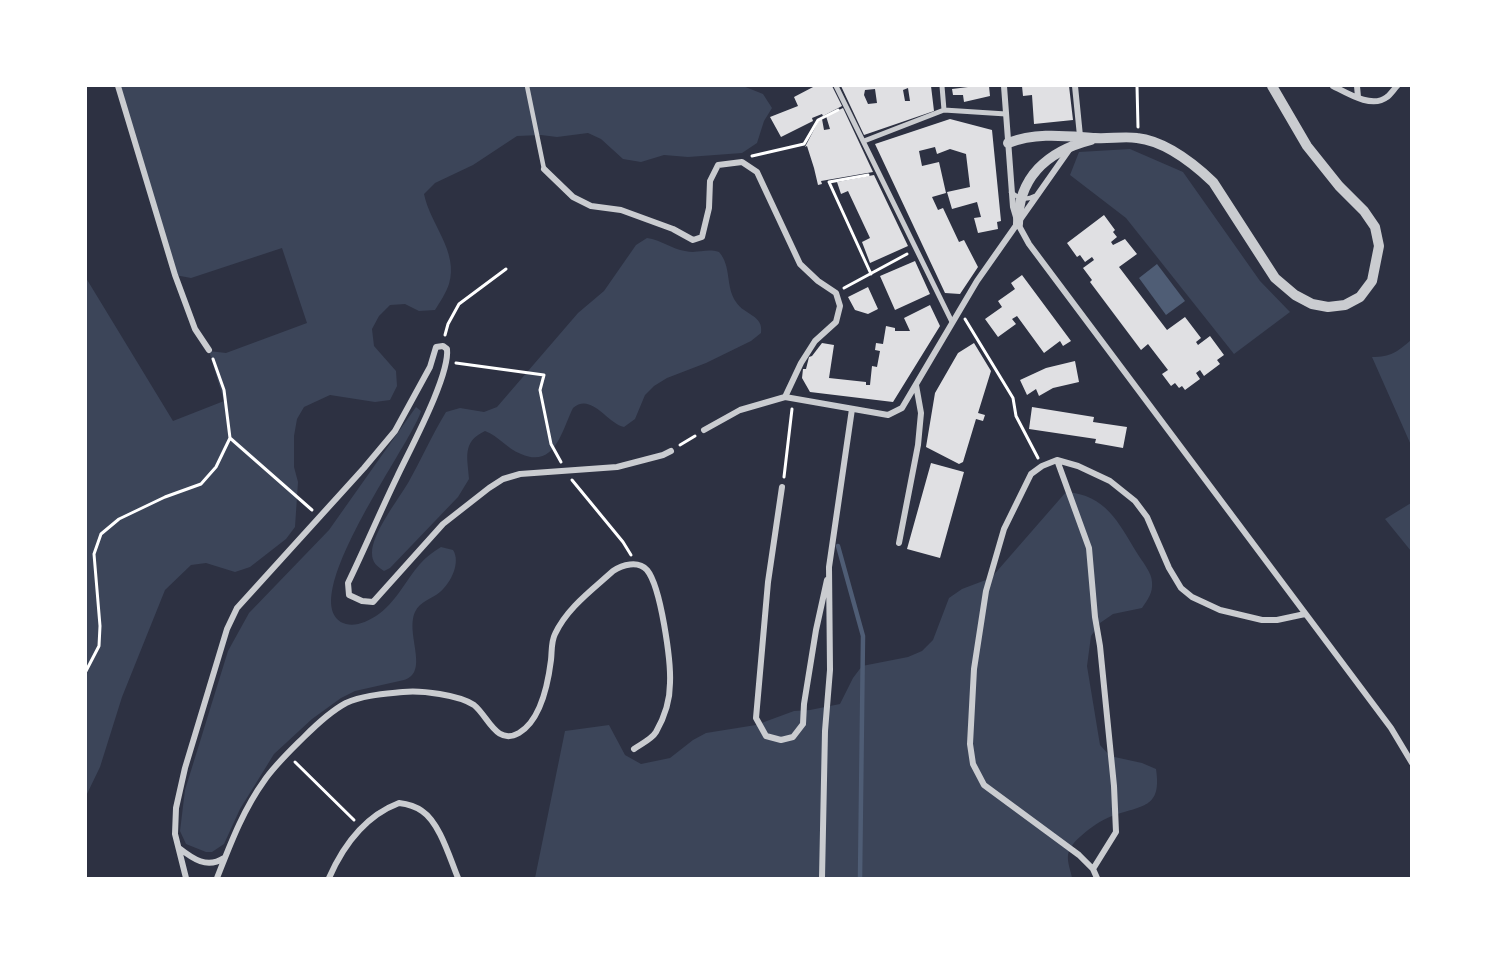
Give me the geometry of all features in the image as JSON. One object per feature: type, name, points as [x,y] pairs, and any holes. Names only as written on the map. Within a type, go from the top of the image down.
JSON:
[{"type":"street","points":[[118,86],[175,274],[195,329],[209,351]]},
{"type":"street","points":[[836,86],[952,322]]},
{"type":"street","points":[[942,86],[944,110]]},
{"type":"street","points":[[1004,86],[1011,192],[1018,224],[1029,244],[1390,728],[1412,763]]},
{"type":"street","points":[[704,430],[741,410],[785,397],[888,415],[902,408],[984,271],[1076,140],[1075,86]]},
{"type":"street","points":[[1008,144],[1044,135],[1076,140],[1138,138],[1175,153],[1213,182],[1275,278],[1295,295],[1312,304],[1328,307],[1345,305],[1360,297],[1372,280],[1379,246],[1375,227],[1307,146],[1272,86]]},
{"type":"street","points":[[1333,86],[1366,100],[1379,101],[1388,97],[1397,86]]},
{"type":"street","points":[[1357,86],[1358,97]]},
{"type":"street","points":[[864,141],[944,110],[1006,114]]},
{"type":"street","points":[[1018,224],[1021,198],[1033,176],[1050,157],[1076,140]]},
{"type":"street","points":[[544,169],[573,197],[591,206],[621,210],[673,229],[693,240],[702,237],[709,208],[710,181],[718,165],[742,162],[757,172],[800,264],[818,281],[836,293],[840,306],[836,322],[815,341],[801,363],[785,397]]},
{"type":"street","points":[[186,879],[176,834],[176,808],[185,768],[227,629],[237,608],[395,431],[430,367],[436,347],[443,346],[447,349],[445,362],[424,421],[348,583],[349,595],[362,601],[373,603],[443,524],[503,479],[520,474],[617,467],[671,451]]},
{"type":"street","points":[[899,543],[918,445],[921,413],[916,385]]},
{"type":"street","points":[[782,487],[768,582],[756,718],[766,736],[782,740],[793,737],[803,724],[804,704],[829,567],[852,409]]},
{"type":"street","points":[[1097,879],[1093,869],[1080,855],[984,785],[973,764],[970,744],[974,669],[986,591],[1004,529],[1031,474],[1042,466],[1057,460],[1078,466],[1110,481],[1135,501],[1147,517],[1169,568],[1181,588],[1192,597],[1220,610],[1262,620],[1277,620],[1305,614]]},
{"type":"street","points":[[1057,460],[1089,548],[1114,786],[1116,832],[1093,869]]},
{"type":"street","points":[[217,879],[247,808],[263,781],[315,726],[345,704],[364,697],[417,691],[450,696],[474,705],[493,729],[506,736],[518,734],[530,724],[538,710],[549,676],[552,641],[563,618],[613,571],[621,566],[636,564],[646,569],[652,581],[666,629],[670,684],[664,716],[654,735],[634,749]]},
{"type":"street","points":[[822,879],[825,731],[830,670],[829,567]]},
{"type":"street","points":[[328,879],[351,840],[362,828],[376,814],[399,803],[421,810],[429,816],[440,835],[458,879]]},
{"type":"street","points":[[179,848],[195,860],[208,864],[225,858]]},
{"type":"lane","points":[[527,86],[544,169]]},
{"type":"lane","points":[[1011,192],[1029,200],[1039,194]]},
{"type":"path","points":[[1137,86],[1138,138]]},
{"type":"path","points":[[746,165],[753,154],[804,144],[818,120],[846,106]]},
{"type":"path","points":[[871,274],[829,182],[879,172]]},
{"type":"path","points":[[836,293],[916,248]]},
{"type":"path","points":[[443,346],[448,324],[459,304],[506,268]]},
{"type":"path","points":[[959,310],[1013,398],[1016,416],[1042,466]]},
{"type":"path","points":[[86,671],[99,646],[100,614],[94,554],[101,534],[119,519],[165,497],[201,484],[216,467],[230,438],[224,390],[209,351]]},
{"type":"path","points":[[445,362],[544,375],[540,390],[551,444],[565,471],[623,542],[636,564]]},
{"type":"path","points":[[782,487],[794,399]]},
{"type":"path","points":[[671,451],[704,430]]},
{"type":"path","points":[[230,438],[301,502],[321,516]]},
{"type":"path","points":[[287,754],[362,828]]},
{"type":"shaded area","points":[[118,86],[743,86],[763,94],[772,108],[764,121],[757,143],[742,153],[688,157],[664,155],[641,162],[623,159],[601,139],[588,133],[557,137],[517,136],[473,165],[435,183],[424,194],[447,249],[451,272],[448,287],[435,310],[419,311],[405,304],[390,305],[379,316],[372,329],[374,346],[396,371],[397,386],[390,400],[375,402],[330,395],[304,407],[297,419],[294,436],[294,467],[298,482],[295,527],[286,539],[250,567],[235,572],[206,563],[191,565],[165,590],[122,697],[100,767],[86,796],[86,278],[173,421],[224,401],[209,351],[226,353],[307,323],[282,248],[191,278],[175,275]]},
{"type":"shaded area","points":[[1130,149],[1183,172],[1260,281],[1290,312],[1234,354],[1126,218],[1070,175],[1079,152]]},
{"type":"shaded area","points":[[647,238],[685,251],[719,252],[726,264],[736,302],[757,319],[761,333],[751,341],[654,386],[645,395],[635,419],[624,427],[593,406],[580,404],[573,408],[556,445],[542,456],[533,457],[521,454],[485,431],[477,435],[469,446],[467,458],[469,479],[458,497],[390,568],[384,571],[379,567],[372,556],[376,536],[408,483],[446,412],[460,408],[484,412],[497,407],[578,313],[604,291],[636,245]]},
{"type":"shaded area","points":[[1157,264],[1185,301],[1166,315],[1139,278]]},
{"type":"shaded area","points":[[1411,340],[1411,445],[1372,357],[1393,353]]},
{"type":"shaded area","points":[[416,407],[421,411],[360,522],[343,557],[333,587],[333,611],[346,624],[358,624],[383,611],[427,557],[441,547],[453,550],[456,560],[454,572],[448,583],[440,592],[420,605],[415,612],[413,631],[416,661],[412,676],[404,680],[355,691],[312,719],[274,754],[240,809],[224,844],[212,852],[206,852],[186,844],[180,831],[185,790],[228,651],[249,613],[329,530]]},
{"type":"shaded area","points":[[1066,492],[1091,498],[1109,512],[1124,531],[1152,578],[1151,593],[1142,608],[1113,614],[1100,623],[1091,636],[1087,666],[1100,745],[1110,756],[1142,763],[1156,769],[1157,782],[1153,799],[1141,807],[1104,820],[1075,842],[1068,855],[1072,878],[535,878],[565,731],[609,725],[625,755],[641,764],[670,758],[706,733],[756,725],[794,711],[840,704],[862,666],[908,657],[922,651],[933,640],[949,598],[962,589],[991,578]]},
{"type":"shaded area","points":[[1411,503],[1411,551],[1385,519]]},
{"type":"building","points":[[815,86],[832,86],[842,106],[823,116],[822,114],[812,118],[813,121],[781,137],[770,117],[798,106],[794,97]]},
{"type":"building","points":[[841,86],[931,86],[934,111],[864,135]],"holes":[[[908,88],[910,101],[905,101],[903,90]],[[875,89],[877,103],[868,104],[864,95],[865,90]]]},
{"type":"building","points":[[989,86],[990,96],[964,102],[963,95],[953,95],[952,89]]},
{"type":"building","points":[[1022,86],[1069,86],[1073,120],[1034,124],[1032,95],[1023,96]]},
{"type":"building","points":[[843,108],[873,172],[821,181],[822,184],[818,185],[807,146],[805,147],[819,120],[822,119],[824,130],[830,129],[826,116]]},
{"type":"building","points":[[950,119],[992,130],[1001,221],[997,222],[998,229],[978,233],[974,218],[981,217],[977,202],[952,209],[947,192],[970,187],[966,154],[950,149],[937,154],[935,147],[919,151],[922,166],[939,162],[946,193],[932,197],[938,210],[943,208],[959,242],[964,240],[978,267],[960,294],[945,293],[875,144]]},
{"type":"building","points":[[874,175],[908,246],[870,263],[862,242],[870,238],[848,191],[841,194],[837,182]]},
{"type":"building","points":[[1104,215],[1115,230],[1113,232],[1117,237],[1111,242],[1113,245],[1125,239],[1137,254],[1119,267],[1167,330],[1185,317],[1201,338],[1196,342],[1198,345],[1210,336],[1224,355],[1217,360],[1220,364],[1204,376],[1200,370],[1196,373],[1200,379],[1185,390],[1182,386],[1179,388],[1175,383],[1171,386],[1162,374],[1168,370],[1148,344],[1141,350],[1090,282],[1092,280],[1083,268],[1094,260],[1092,257],[1085,262],[1080,255],[1077,257],[1067,243]]},
{"type":"building","points":[[915,261],[930,294],[895,310],[880,276]]},
{"type":"building","points":[[1022,275],[1071,341],[1063,346],[1060,341],[1044,353],[1017,316],[1012,319],[1016,324],[998,337],[985,319],[1002,307],[998,301],[1015,289],[1011,283]]},
{"type":"building","points":[[868,287],[878,309],[868,314],[855,310],[848,297]]},
{"type":"building","points":[[930,305],[940,326],[893,402],[810,392],[802,378],[803,369],[806,369],[809,357],[822,343],[834,345],[829,378],[866,382],[866,385],[870,385],[872,366],[877,367],[880,351],[875,350],[876,343],[883,344],[886,326],[895,328],[895,331],[910,331],[904,318]]},
{"type":"building","points":[[974,343],[991,371],[978,413],[985,415],[983,421],[976,419],[963,462],[959,464],[926,447],[935,393],[958,353]]},
{"type":"building","points":[[1075,361],[1079,382],[1053,388],[1039,396],[1036,389],[1027,395],[1020,380],[1046,368]]},
{"type":"building","points":[[1032,407],[1094,417],[1093,422],[1127,427],[1123,448],[1095,443],[1096,439],[1029,429]]},
{"type":"building","points":[[931,463],[964,472],[940,558],[907,549]]},
{"type":"waterway","points":[[838,546],[863,636],[860,878]]}]
